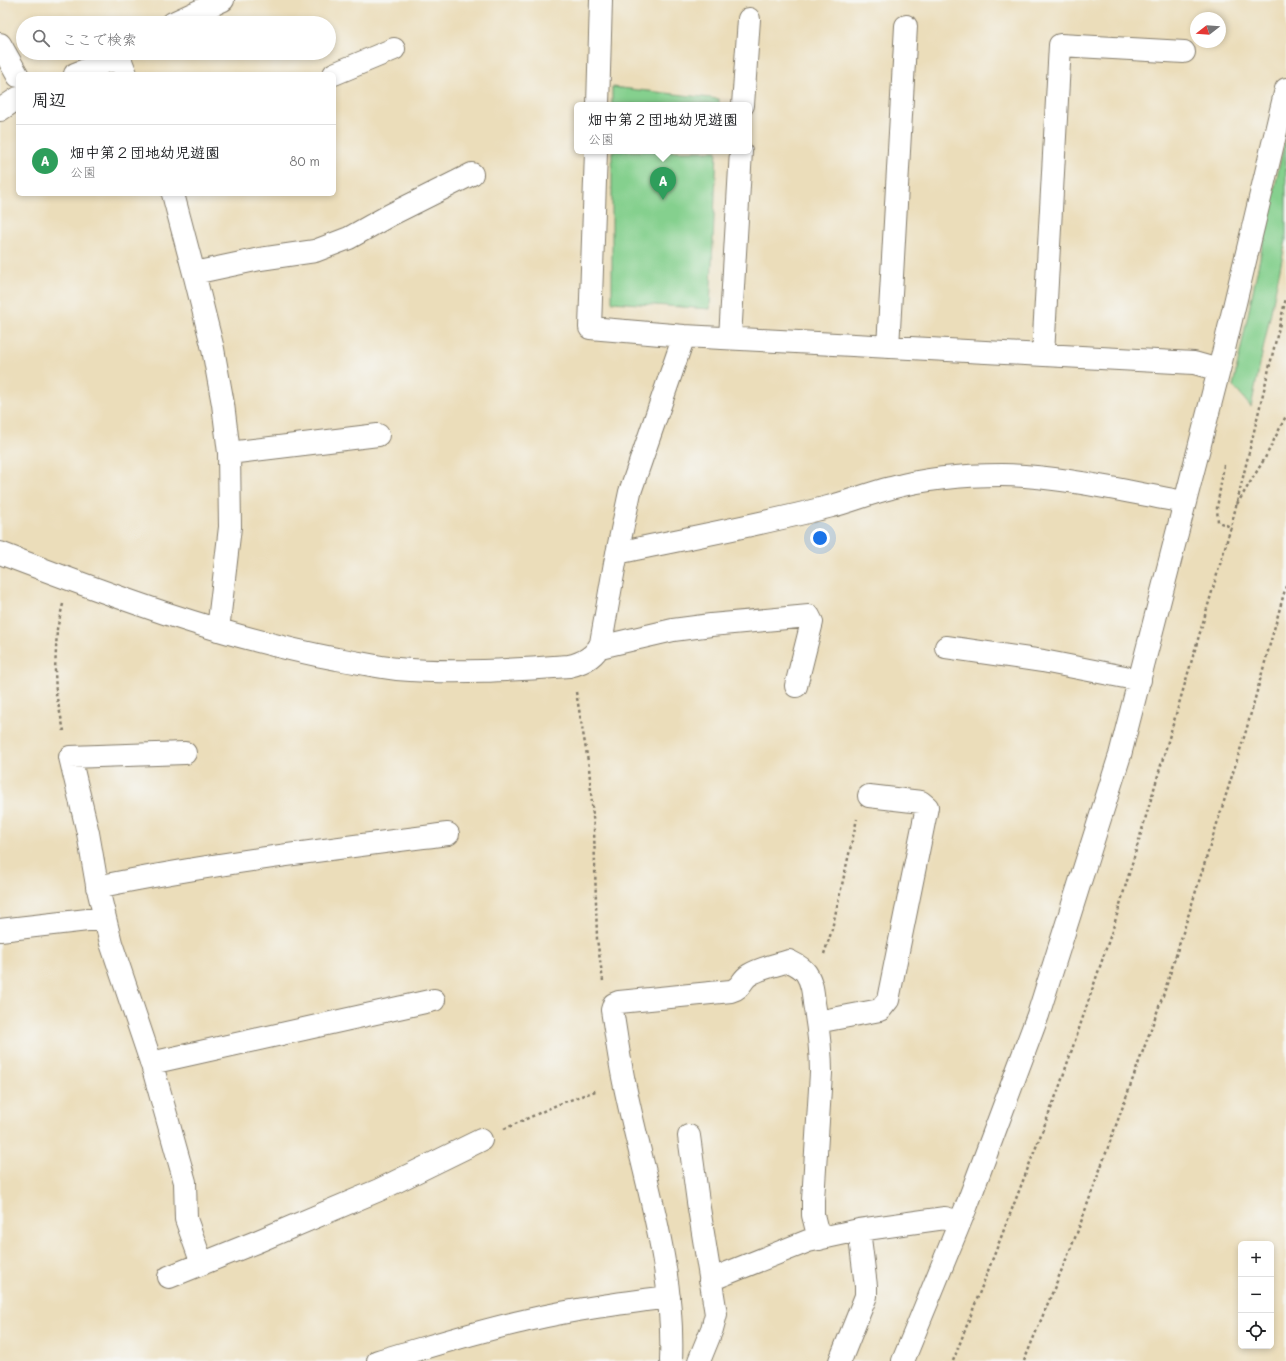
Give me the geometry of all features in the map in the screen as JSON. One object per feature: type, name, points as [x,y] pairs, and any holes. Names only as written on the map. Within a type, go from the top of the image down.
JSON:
[{"type":"street","points":[[188,16],[223,0]]},
{"type":"street","points":[[598,102],[601,0]]},
{"type":"street","points":[[744,102],[749,19]]},
{"type":"street","points":[[888,347],[906,26]]},
{"type":"street","points":[[0,44],[16,72]]},
{"type":"street","points":[[1043,355],[1060,45],[1184,52]]},
{"type":"street","points":[[336,73],[394,49]]},
{"type":"street","points":[[80,72],[111,60],[122,61]]},
{"type":"street","points":[[903,1361],[960,1222],[1038,1015],[1120,755],[1219,370],[1286,89]]},
{"type":"street","points":[[0,110],[16,99]]},
{"type":"street","points":[[596,154],[590,328],[684,336],[1194,363],[1219,370]]},
{"type":"street","points":[[730,338],[741,154]]},
{"type":"street","points":[[194,274],[260,259],[315,251],[349,238],[390,215],[472,174]]},
{"type":"street","points":[[174,196],[213,349],[230,453],[230,527],[218,630]]},
{"type":"street","points":[[0,554],[115,597],[218,630],[298,651],[396,668],[438,671],[517,670],[572,665],[592,656],[600,647],[630,492],[684,336]]},
{"type":"street","points":[[230,453],[378,435]]},
{"type":"street","points":[[617,553],[760,523],[828,507],[892,488],[940,479],[1002,475],[1064,480],[1185,502]]},
{"type":"street","points":[[600,647],[673,630],[809,616],[812,622],[796,686]]},
{"type":"street","points":[[946,647],[1043,661],[1140,680]]},
{"type":"street","points":[[185,753],[70,757],[88,833],[97,887],[111,943],[151,1063],[185,1182],[186,1219],[202,1264]]},
{"type":"street","points":[[818,1022],[880,1010],[888,1000],[927,807],[921,802],[869,796]]},
{"type":"street","points":[[97,887],[171,872],[279,855],[448,834]]},
{"type":"street","points":[[0,930],[105,918]]},
{"type":"street","points":[[671,1361],[670,1297],[665,1264],[658,1226],[624,1082],[612,1010],[614,1004],[619,1002],[731,991],[739,987],[747,976],[752,973],[788,961],[802,969],[811,982],[818,1022],[821,1052],[813,1214],[819,1239]]},
{"type":"street","points":[[151,1063],[434,1000]]},
{"type":"street","points":[[689,1136],[716,1314],[712,1329],[699,1361]]},
{"type":"street","points":[[169,1277],[379,1190],[481,1140]]},
{"type":"street","points":[[710,1280],[808,1241],[859,1230],[946,1218],[960,1222]]},
{"type":"street","points":[[840,1361],[866,1296],[859,1230]]},
{"type":"street","points":[[378,1361],[529,1319],[569,1311],[670,1297]]},
{"type":"path","points":[[953,1361],[1059,1088],[1114,925],[1231,527],[1286,298]]},
{"type":"path","points":[[1236,506],[1265,458],[1286,416]]},
{"type":"path","points":[[69,580],[57,629],[55,670],[56,694],[70,757]]},
{"type":"path","points":[[1024,1361],[1077,1233],[1166,990],[1246,731],[1286,586]]},
{"type":"path","points":[[572,665],[589,767],[594,829],[597,939],[604,989],[612,1010]]},
{"type":"path","points":[[811,982],[818,972],[831,933],[862,799],[869,796]]},
{"type":"path","points":[[481,1140],[559,1104],[624,1082]]},
{"type":"green space","points":[[612,87],[719,99],[719,102],[612,102]]},
{"type":"green space","points":[[1286,134],[1286,240],[1251,407],[1233,386]]},
{"type":"green space","points":[[612,154],[717,154],[710,309],[612,302]]},
{"type":"place","name":"畑中第２団地幼児遊園","points":[[663,200]]}]
